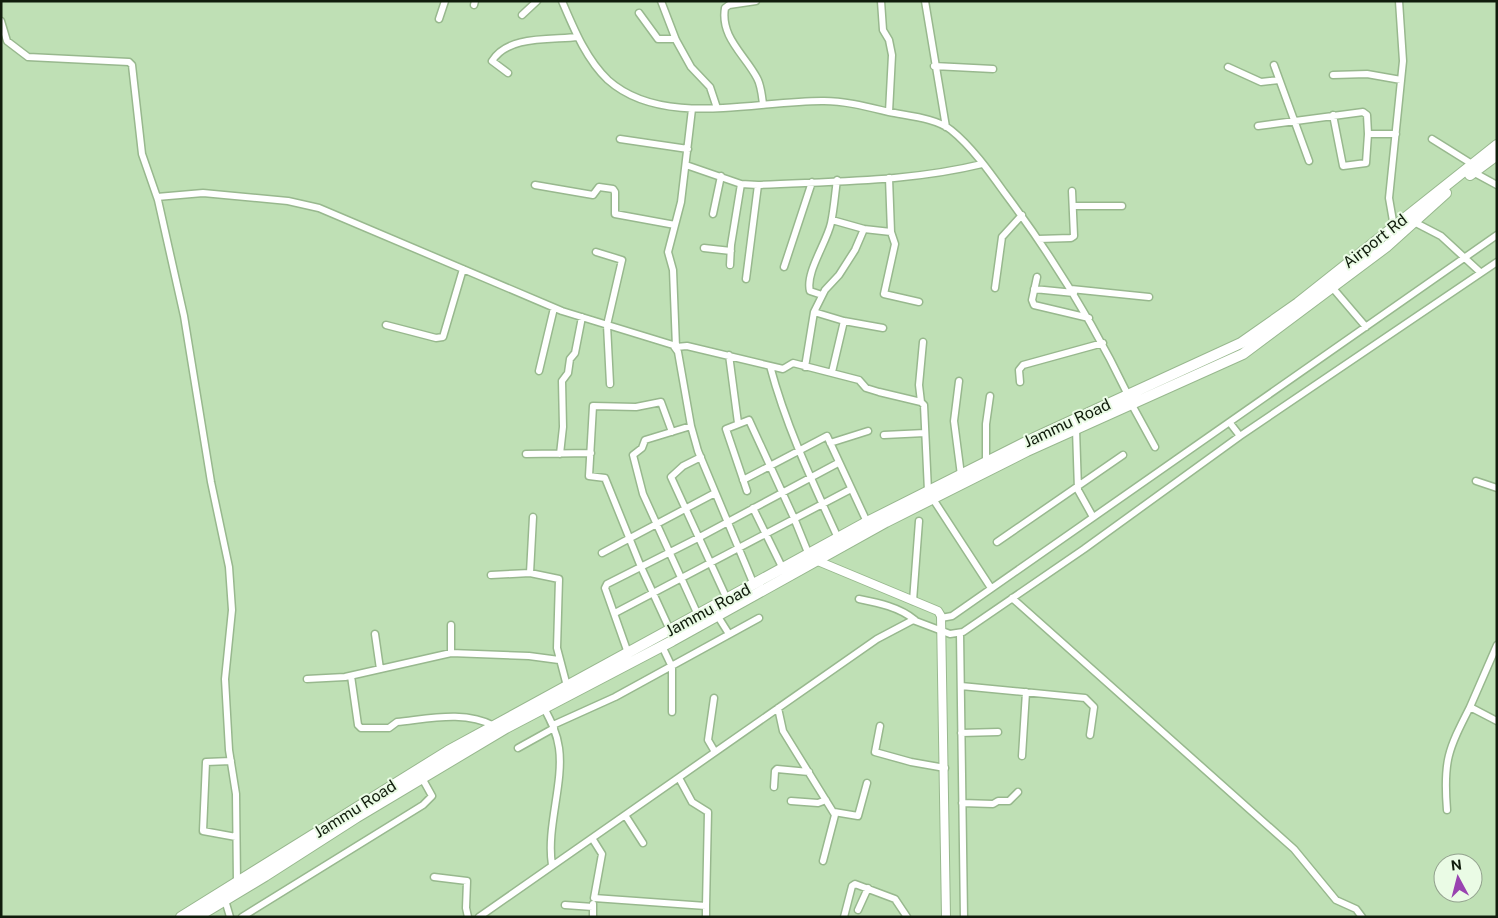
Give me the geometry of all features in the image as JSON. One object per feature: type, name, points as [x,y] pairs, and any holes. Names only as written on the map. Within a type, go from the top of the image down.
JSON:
[{"type":"main road","name":"Airport Rd","points":[[1252,336],[1473,168],[1497,145]]},
{"type":"main road","points":[[197,917],[357,816],[427,785],[506,728],[662,646],[720,619],[813,559],[886,522],[930,495],[1243,354],[1331,286],[1386,247],[1473,168],[1497,155]]},
{"type":"main road","name":"Jammu Road","points":[[181,917],[386,788],[494,726],[726,599],[783,569],[813,559],[838,538],[867,522],[930,495],[986,462],[1252,336]]},
{"type":"street","points":[[439,20],[445,1]]},
{"type":"street","points":[[522,15],[537,1]]},
{"type":"street","points":[[562,1],[578,37],[597,68],[609,81],[647,103],[692,109],[825,101],[889,112],[930,121],[946,127],[982,164],[1022,215],[1089,318],[1128,394]]},
{"type":"street","points":[[662,1],[675,39],[691,67],[710,87],[718,108]]},
{"type":"street","points":[[756,1],[729,5],[725,8],[724,14],[728,32],[735,48],[758,81],[763,104]]},
{"type":"street","points":[[882,1],[883,30],[889,40],[892,55],[889,112]]},
{"type":"street","points":[[925,1],[934,66],[946,127]]},
{"type":"street","points":[[1394,227],[1389,198],[1403,61],[1399,1]]},
{"type":"street","points":[[639,13],[658,40],[675,39]]},
{"type":"street","points":[[1,21],[8,41],[28,57],[56,57],[131,63],[142,154],[157,197],[184,316],[211,482],[229,567],[232,610],[225,679],[231,761],[236,794],[236,883]]},
{"type":"street","points":[[508,73],[492,62],[506,47],[524,42],[578,37]]},
{"type":"street","points":[[1274,65],[1309,162]]},
{"type":"street","points":[[934,66],[993,68]]},
{"type":"street","points":[[1228,66],[1261,82],[1279,80]]},
{"type":"street","points":[[1333,75],[1367,74],[1401,80]]},
{"type":"street","points":[[692,109],[686,165],[668,252],[673,270],[676,347],[691,426],[700,457],[754,585]]},
{"type":"street","points":[[1258,126],[1293,120],[1333,115],[1365,112],[1368,134],[1366,163],[1343,166],[1333,115]]},
{"type":"street","points":[[1368,134],[1396,134]]},
{"type":"street","points":[[1432,139],[1497,185]]},
{"type":"street","points":[[620,140],[688,149]]},
{"type":"street","points":[[686,165],[741,184],[758,185],[889,178],[953,171],[982,164]]},
{"type":"street","points":[[712,214],[722,176]]},
{"type":"street","points":[[889,178],[890,232],[895,244],[884,294],[919,302]]},
{"type":"street","points":[[822,295],[810,291],[809,286],[814,267],[832,220],[837,180]]},
{"type":"street","points":[[784,267],[812,182]]},
{"type":"street","points":[[730,265],[741,184]]},
{"type":"street","points":[[535,185],[593,195],[599,187],[613,189],[616,197],[616,214],[675,225]]},
{"type":"street","points":[[746,279],[758,185]]},
{"type":"street","points":[[1038,239],[1073,238],[1075,234],[1072,191]]},
{"type":"street","points":[[157,197],[203,193],[305,204],[330,212],[554,308],[676,347],[687,346],[785,369],[793,363],[832,372],[858,380],[866,388],[921,402]]},
{"type":"street","points":[[1073,206],[1122,206]]},
{"type":"street","points":[[995,288],[1002,237],[1022,215]]},
{"type":"street","points":[[832,220],[864,229],[890,232]]},
{"type":"street","points":[[1414,222],[1441,236],[1478,270]]},
{"type":"street","points":[[805,367],[814,312],[822,295],[855,250],[864,229]]},
{"type":"street","points":[[946,917],[945,768],[948,628],[952,616],[1093,517],[1231,424],[1366,327],[1467,260],[1497,235]]},
{"type":"street","points":[[704,248],[731,251]]},
{"type":"street","points":[[596,252],[622,260],[607,325],[610,384]]},
{"type":"street","points":[[859,599],[888,606],[906,613],[915,620],[948,628],[1012,598],[1084,549],[1239,434],[1478,270],[1497,262]]},
{"type":"street","points":[[386,325],[436,338],[443,337],[463,269]]},
{"type":"street","points":[[1037,277],[1032,300],[1034,305],[1089,318]]},
{"type":"street","points":[[1331,286],[1366,327]]},
{"type":"street","points":[[1034,290],[1148,297]]},
{"type":"street","points":[[539,371],[554,308]]},
{"type":"street","points":[[814,312],[844,321],[883,328]]},
{"type":"street","points":[[560,454],[563,427],[562,381],[568,373],[570,359],[575,353],[582,317]]},
{"type":"street","points":[[832,372],[844,321]]},
{"type":"street","points":[[923,342],[920,385],[921,402],[924,406],[930,495],[991,588]]},
{"type":"street","points":[[1020,382],[1019,368],[1023,365],[1103,344]]},
{"type":"street","points":[[729,356],[738,423]]},
{"type":"street","points":[[770,366],[784,414],[798,450],[838,538]]},
{"type":"street","points":[[959,381],[954,421],[961,475]]},
{"type":"street","points":[[986,462],[986,424],[990,396]]},
{"type":"street","points":[[670,630],[629,540],[605,478],[589,476],[594,406],[636,407],[661,402],[672,432]]},
{"type":"street","points":[[1132,405],[1155,447]]},
{"type":"street","points":[[747,490],[726,430],[738,423],[750,421],[813,559],[938,611],[948,628],[961,686],[964,917]]},
{"type":"street","points":[[1231,424],[1239,434]]},
{"type":"street","points":[[691,426],[644,441],[642,448],[633,455],[643,494],[698,615]]},
{"type":"street","points":[[1076,429],[1078,485],[1080,494],[1093,517]]},
{"type":"street","points":[[830,443],[868,432]]},
{"type":"street","points":[[884,435],[925,432]]},
{"type":"street","points":[[743,480],[825,436],[867,522]]},
{"type":"street","points":[[526,454],[591,454]]},
{"type":"street","points":[[997,542],[1123,455]]},
{"type":"street","points":[[700,457],[671,476],[726,599]]},
{"type":"street","points":[[628,653],[606,585],[670,553],[838,462]]},
{"type":"street","points":[[1476,481],[1497,488]]},
{"type":"street","points":[[615,613],[710,565],[794,518],[851,489]]},
{"type":"street","points":[[602,553],[658,525],[715,493]]},
{"type":"street","points":[[753,508],[783,569]]},
{"type":"street","points":[[530,573],[533,517]]},
{"type":"street","points":[[913,601],[919,521]]},
{"type":"street","points":[[491,575],[530,573],[559,579],[557,648],[567,686]]},
{"type":"street","points":[[1012,598],[1294,849],[1336,900],[1356,909],[1362,917]]},
{"type":"street","points":[[518,748],[552,724],[616,697],[669,662],[759,618]]},
{"type":"street","points":[[720,619],[729,633]]},
{"type":"street","points":[[479,917],[877,639],[915,620]]},
{"type":"street","points":[[451,625],[451,653]]},
{"type":"street","points":[[374,634],[380,669]]},
{"type":"street","points":[[1447,810],[1444,780],[1447,757],[1451,744],[1470,707],[1497,645]]},
{"type":"street","points":[[662,646],[669,662],[672,712]]},
{"type":"street","points":[[307,679],[352,676],[451,653],[529,656],[559,660]]},
{"type":"street","points":[[352,676],[358,725],[361,728],[389,728],[397,722],[462,717],[486,722],[494,726]]},
{"type":"street","points":[[961,686],[1085,698],[1094,707],[1090,735]]},
{"type":"street","points":[[1022,756],[1026,692]]},
{"type":"street","points":[[714,698],[708,740],[716,752]]},
{"type":"street","points":[[1470,707],[1497,721]]},
{"type":"street","points":[[544,708],[552,724],[559,753],[550,848],[552,865]]},
{"type":"street","points":[[778,708],[783,731],[834,812],[835,817],[823,861]]},
{"type":"street","points":[[880,726],[875,752],[911,762],[945,768]]},
{"type":"street","points":[[961,733],[998,732]]},
{"type":"street","points":[[231,761],[206,762],[204,831],[236,837]]},
{"type":"street","points":[[774,787],[777,769],[809,772]]},
{"type":"street","points":[[679,778],[692,802],[708,812],[706,917]]},
{"type":"street","points":[[834,812],[858,816],[867,783]]},
{"type":"street","points":[[242,917],[432,798],[427,785]]},
{"type":"street","points":[[962,803],[994,804],[997,801],[1009,801],[1018,792]]},
{"type":"street","points":[[791,801],[818,803],[826,800]]},
{"type":"street","points":[[625,815],[644,843]]},
{"type":"street","points":[[592,838],[602,854],[594,898],[593,917]]},
{"type":"street","points":[[434,878],[467,881],[466,908],[468,917]]},
{"type":"street","points":[[844,917],[853,885],[856,884],[895,899],[907,917]]},
{"type":"street","points":[[858,910],[868,888]]},
{"type":"street","points":[[594,898],[706,906]]},
{"type":"street","points":[[225,900],[230,917]]},
{"type":"street","points":[[565,906],[593,907]]}]
